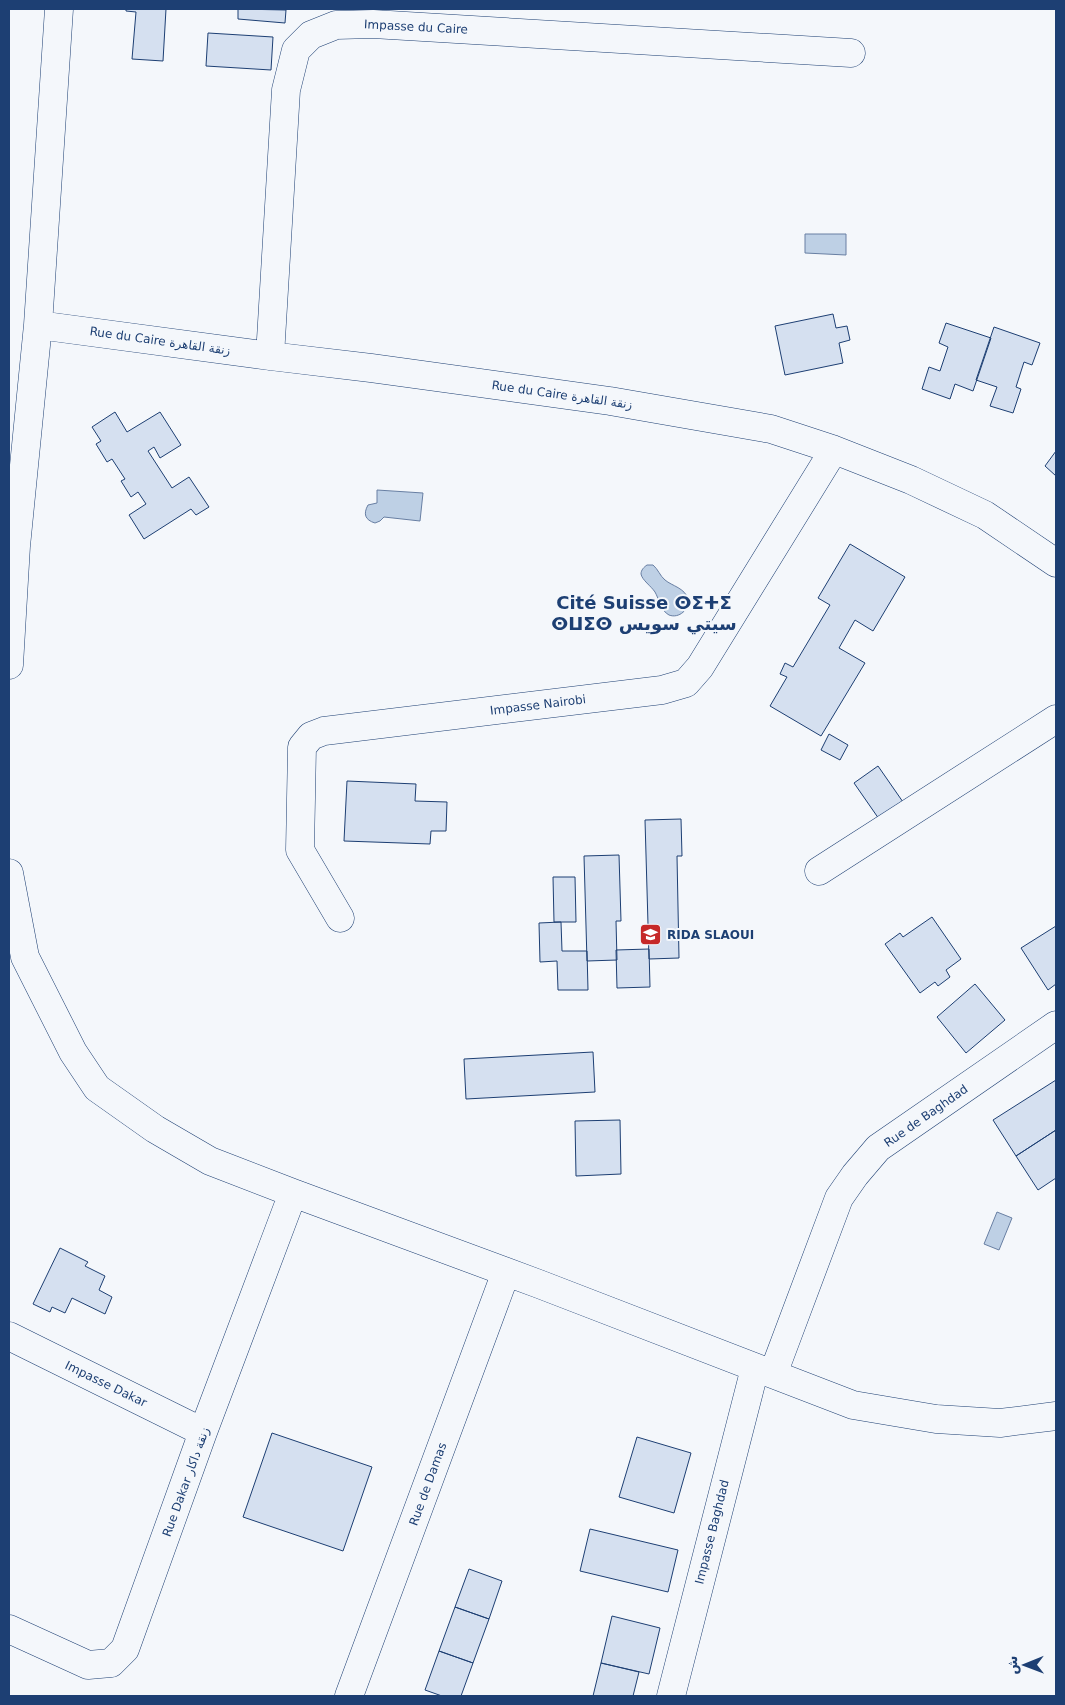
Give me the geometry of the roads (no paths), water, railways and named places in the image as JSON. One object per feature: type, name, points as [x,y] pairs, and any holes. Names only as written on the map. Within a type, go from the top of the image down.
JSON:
[{"type":"street","points":[[9,666],[12,546],[38,325],[59,9]]},
{"type":"street","name":"Impasse du Caire","points":[[270,356],[286,90],[296,50],[311,35],[336,25],[374,24],[851,53]]},
{"type":"street","name":"Rue du Caire زنقة القاهرة","points":[[38,325],[610,401],[771,429],[832,448],[911,480],[985,515],[1056,562]]},
{"type":"street","name":"Impasse Nairobi","points":[[340,918],[300,850],[302,747],[311,736],[324,731],[662,690],[686,683],[700,667],[827,461],[832,448]]},
{"type":"street","points":[[819,871],[1056,719]]},
{"type":"street","points":[[9,874],[25,957],[72,1052],[97,1088],[155,1129],[210,1160],[853,1405],[936,1419],[1000,1423],[1056,1416]]},
{"type":"street","name":"Rue de Baghdad","points":[[764,1371],[839,1198],[855,1175],[878,1148],[1056,1025]]},
{"type":"street","name":"Rue Dakar زنقة داكار","points":[[9,1629],[88,1665],[111,1663],[126,1649],[203,1432],[293,1193]]},
{"type":"street","name":"Rue de Damas","points":[[349,1696],[506,1272]]},
{"type":"street","name":"Impasse Dakar","points":[[9,1336],[203,1432]]},
{"type":"street","name":"Impasse Baghdad","points":[[671,1696],[764,1371]]},
{"type":"water","points":[[805,234],[846,234],[846,255],[805,253]]},
{"type":"water","points":[[377,490],[423,493],[420,521],[384,517],[375,523],[369,520],[366,516],[366,511],[368,505],[377,503]]},
{"type":"water","points":[[647,565],[653,565],[665,580],[684,592],[688,599],[686,610],[676,616],[669,615],[664,611],[655,592],[641,574]]},
{"type":"water","points":[[997,1212],[1012,1218],[999,1250],[984,1244]]},
{"type":"place","name":"RIDA SLAOUI","points":[[651,935]]},
{"type":"district","name":"Cité Suisse ⵙⵉⵜⵉ ⵙⵡⵉⵙ سيتي سويس","points":[[644,612]]}]
